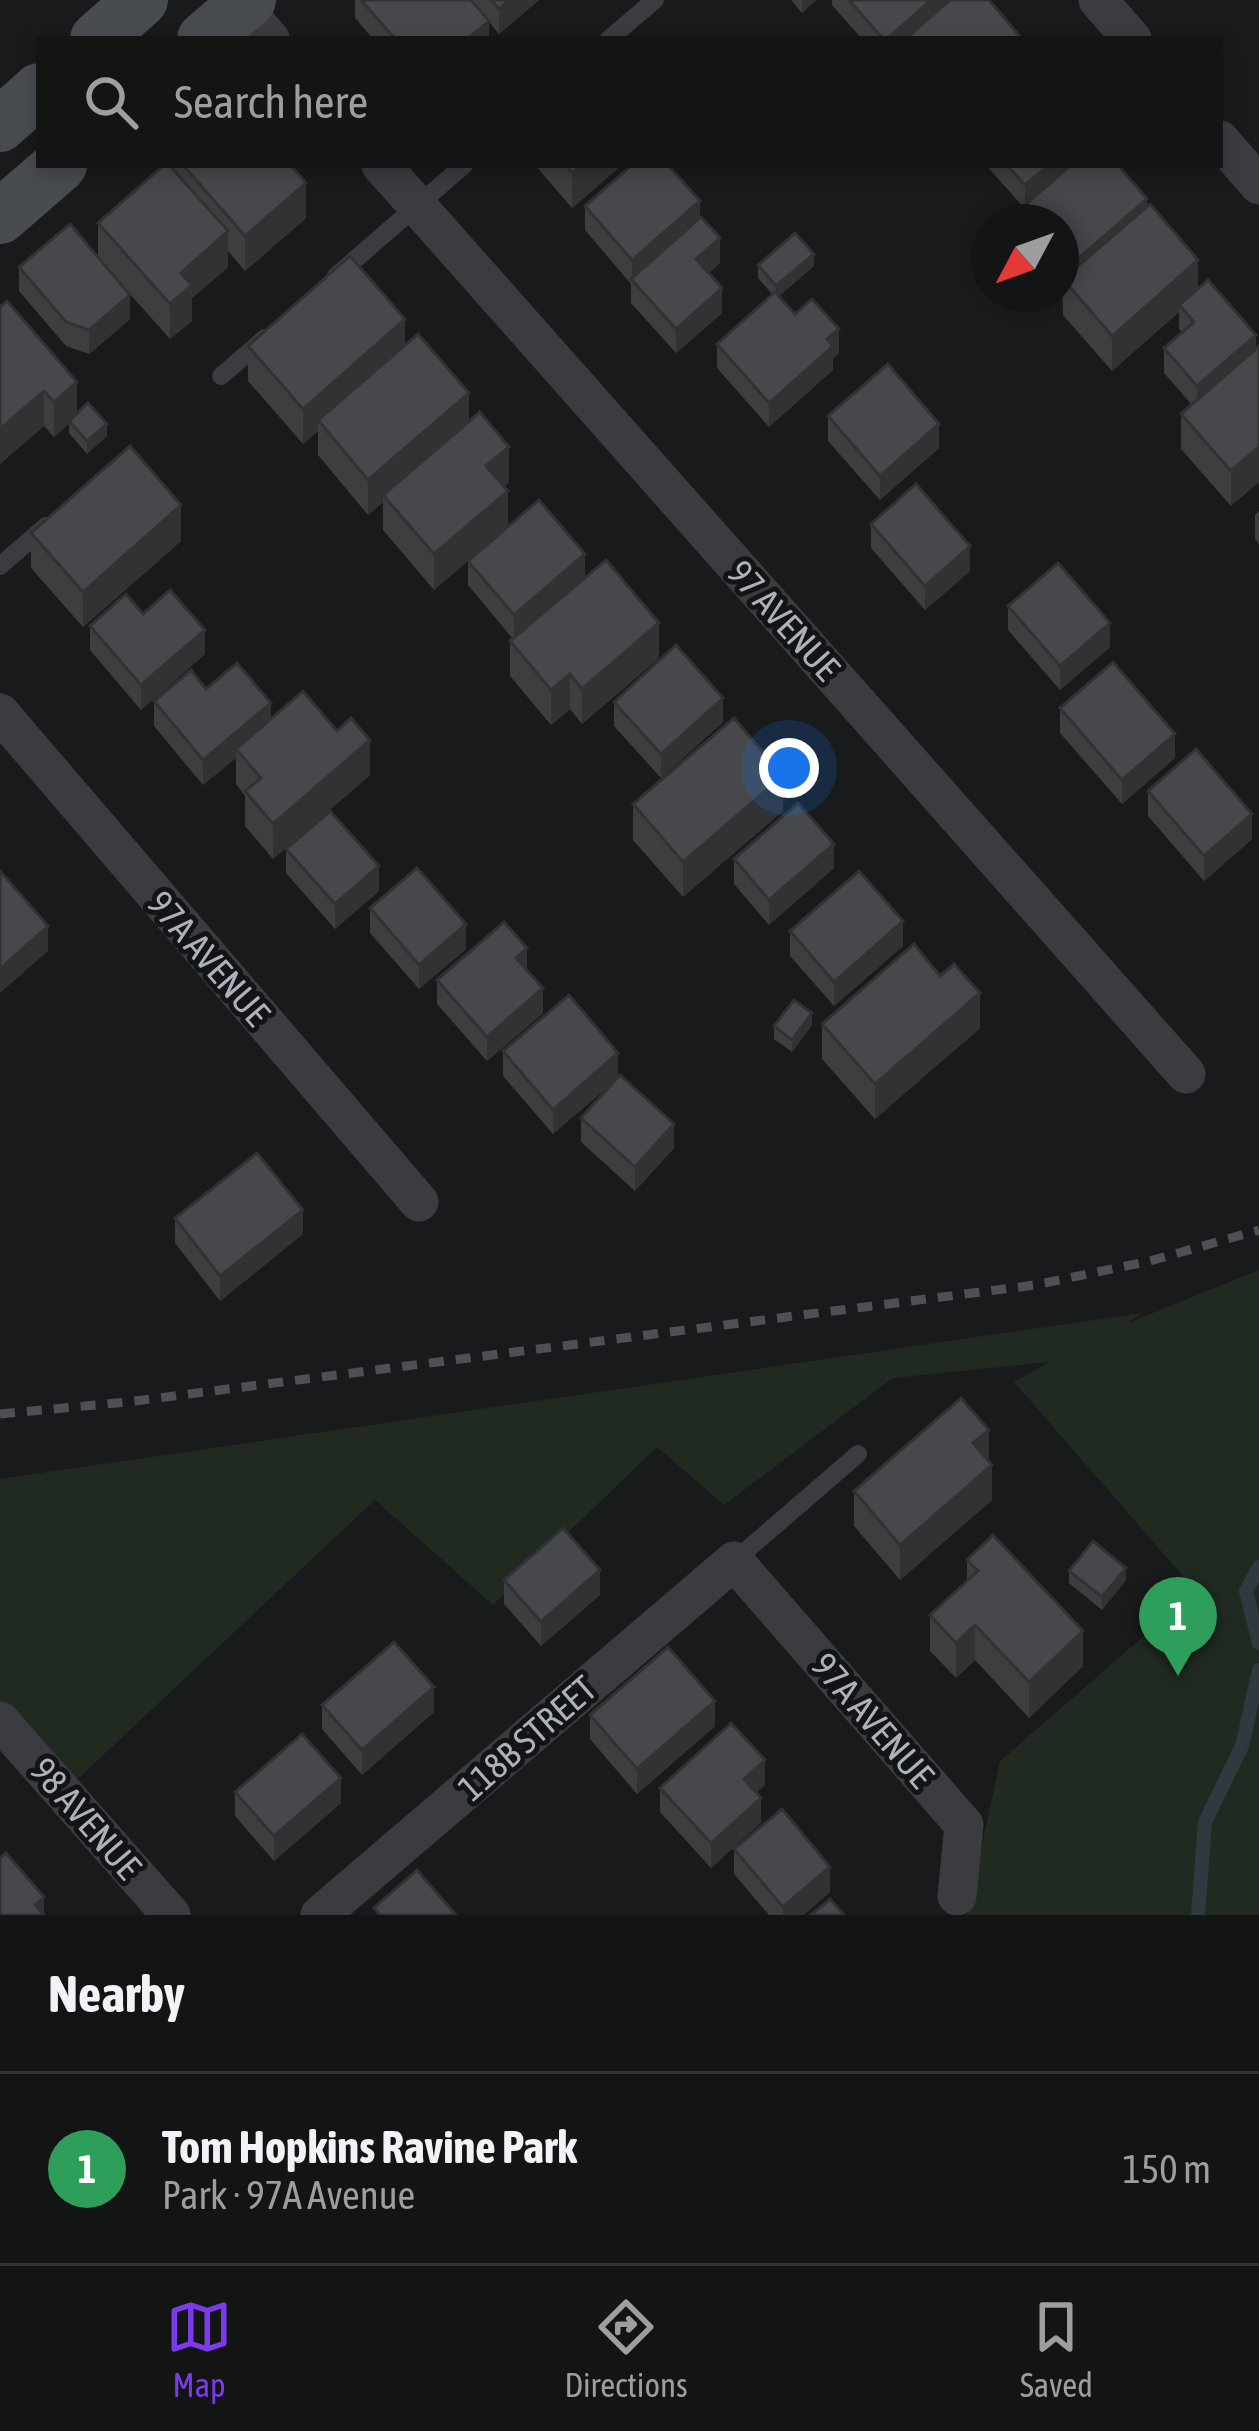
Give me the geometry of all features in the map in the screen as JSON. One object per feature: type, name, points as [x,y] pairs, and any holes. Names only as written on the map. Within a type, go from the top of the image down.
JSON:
[{"type":"main road","points":[[100,36],[141,0]]},
{"type":"main road","points":[[0,124],[36,93]]},
{"type":"main road","points":[[0,217],[57,168]]},
{"type":"street","points":[[1099,0],[1129,36]]},
{"type":"street","points":[[1223,143],[1259,185]]},
{"type":"street","name":"97 AVENUE","points":[[384,168],[1186,1074]]},
{"type":"street","name":"97A AVENUE","points":[[0,713],[418,1202]]},
{"type":"street","name":"97A AVENUE","points":[[734,1561],[964,1825],[957,1896]]},
{"type":"street","name":"118B STREET","points":[[320,1915],[734,1561]]},
{"type":"street","name":"98 AVENUE","points":[[0,1721],[171,1915]]},
{"type":"lane","points":[[613,36],[655,0]]},
{"type":"lane","points":[[328,283],[461,168]]},
{"type":"lane","points":[[221,376],[274,330]]},
{"type":"lane","points":[[0,566],[65,510]]},
{"type":"lane","points":[[734,1561],[858,1454]]},
{"type":"shaded area","points":[[1259,1270],[1259,1915],[967,1915],[1000,1761],[1196,1591],[1014,1382],[1049,1362],[893,1378],[724,1505],[657,1447],[493,1605],[375,1500],[65,1791],[0,1719],[0,1479],[1142,1313],[1128,1323]]},
{"type":"building","points":[[361,0],[471,0],[489,21],[472,36],[392,36]]},
{"type":"building","points":[[849,0],[931,0],[890,36],[880,36]]},
{"type":"building","points":[[950,0],[989,0],[1019,36],[908,36]]},
{"type":"building","points":[[161,168],[172,168],[228,231],[181,273],[192,285],[170,304],[98,223]]},
{"type":"building","points":[[186,168],[294,168],[306,183],[245,236]]},
{"type":"building","points":[[629,168],[671,168],[700,201],[632,260],[585,206]]},
{"type":"building","points":[[1010,168],[1045,168],[1025,185]]},
{"type":"building","points":[[1068,168],[1121,168],[1147,199],[1079,258],[1079,204],[1026,204]]},
{"type":"building","points":[[1150,204],[1198,260],[1112,336],[1079,298],[1079,265]]},
{"type":"building","points":[[701,217],[720,238],[696,259],[722,288],[676,329],[631,279]]},
{"type":"building","points":[[70,224],[130,295],[89,330],[66,322],[19,267]]},
{"type":"building","points":[[795,233],[814,254],[776,286],[758,265]]},
{"type":"building","points":[[350,256],[405,319],[303,409],[248,346]]},
{"type":"building","points":[[1208,280],[1256,335],[1197,386],[1164,348],[1194,322],[1179,305]]},
{"type":"building","points":[[775,292],[795,314],[812,299],[839,329],[827,339],[833,346],[769,403],[717,344]]},
{"type":"building","points":[[7,301],[77,382],[54,402],[44,391],[0,429],[0,307]]},
{"type":"building","points":[[418,334],[469,393],[368,480],[318,420]]},
{"type":"building","points":[[1259,346],[1259,447],[1231,471],[1181,414]]},
{"type":"building","points":[[888,364],[939,424],[880,476],[828,416]]},
{"type":"building","points":[[88,403],[107,424],[87,441],[69,421]]},
{"type":"building","points":[[480,412],[509,447],[486,466],[508,491],[434,554],[383,495]]},
{"type":"building","points":[[130,446],[181,505],[83,592],[31,533]]},
{"type":"building","points":[[916,484],[970,546],[925,586],[871,524]]},
{"type":"building","points":[[539,500],[585,554],[514,615],[468,561]]},
{"type":"building","points":[[606,560],[659,623],[582,689],[570,674],[551,690],[510,641]]},
{"type":"building","points":[[1058,563],[1110,623],[1060,666],[1008,606]]},
{"type":"building","points":[[170,590],[205,630],[141,685],[90,626],[126,594],[143,614]]},
{"type":"building","points":[[676,645],[723,698],[661,754],[614,702]]},
{"type":"building","points":[[1113,662],[1175,734],[1122,780],[1060,708]]},
{"type":"building","points":[[237,663],[271,703],[203,760],[154,701],[191,670],[206,689]]},
{"type":"building","points":[[303,691],[337,731],[351,718],[370,740],[273,824],[245,791],[261,778],[236,749]]},
{"type":"building","points":[[734,718],[783,776],[683,862],[633,804]]},
{"type":"building","points":[[1196,749],[1252,814],[1204,856],[1148,791]]},
{"type":"building","points":[[798,803],[834,844],[769,900],[734,859]]},
{"type":"building","points":[[330,811],[379,866],[335,904],[286,849]]},
{"type":"building","points":[[417,868],[466,924],[419,965],[370,908]]},
{"type":"building","points":[[0,871],[48,926],[0,969]]},
{"type":"building","points":[[859,871],[903,921],[834,982],[790,931]]},
{"type":"building","points":[[504,922],[527,948],[516,958],[543,988],[487,1037],[437,980]]},
{"type":"building","points":[[914,944],[940,976],[954,964],[980,993],[875,1084],[822,1024]]},
{"type":"building","points":[[569,995],[618,1053],[553,1110],[503,1051]]},
{"type":"building","points":[[794,1000],[812,1013],[792,1040],[774,1026]]},
{"type":"building","points":[[620,1075],[674,1124],[635,1167],[581,1118]]},
{"type":"building","points":[[257,1153],[303,1210],[220,1276],[175,1218]]},
{"type":"building","points":[[961,1398],[989,1430],[973,1443],[992,1465],[900,1545],[854,1491]]},
{"type":"building","points":[[563,1528],[600,1570],[541,1622],[504,1580]]},
{"type":"building","points":[[993,1535],[1083,1631],[1029,1682],[975,1625],[956,1643],[930,1615],[978,1571],[967,1560]]},
{"type":"building","points":[[1093,1541],[1126,1568],[1102,1597],[1069,1571]]},
{"type":"building","points":[[394,1642],[434,1687],[362,1750],[322,1705]]},
{"type":"building","points":[[668,1647],[715,1701],[637,1769],[590,1715]]},
{"type":"building","points":[[731,1723],[765,1760],[744,1779],[761,1798],[711,1843],[660,1788]]},
{"type":"building","points":[[302,1734],[341,1778],[274,1836],[235,1792]]},
{"type":"building","points":[[782,1809],[830,1867],[783,1907],[734,1849]]},
{"type":"building","points":[[6,1853],[44,1897],[35,1905],[44,1915],[0,1915],[0,1858]]},
{"type":"building","points":[[417,1870],[456,1915],[380,1915],[374,1908]]},
{"type":"building","points":[[830,1899],[844,1915],[811,1915]]},
{"type":"waterway","points":[[1259,1567],[1246,1591],[1259,1643]]},
{"type":"waterway","points":[[1198,1915],[1205,1822],[1242,1746],[1259,1670]]},
{"type":"railway","points":[[0,1414],[127,1402],[1035,1285],[1150,1261],[1259,1230]]},
{"type":"place","name":"Tom Hopkins Ravine Park","points":[[1178,1676]]}]
